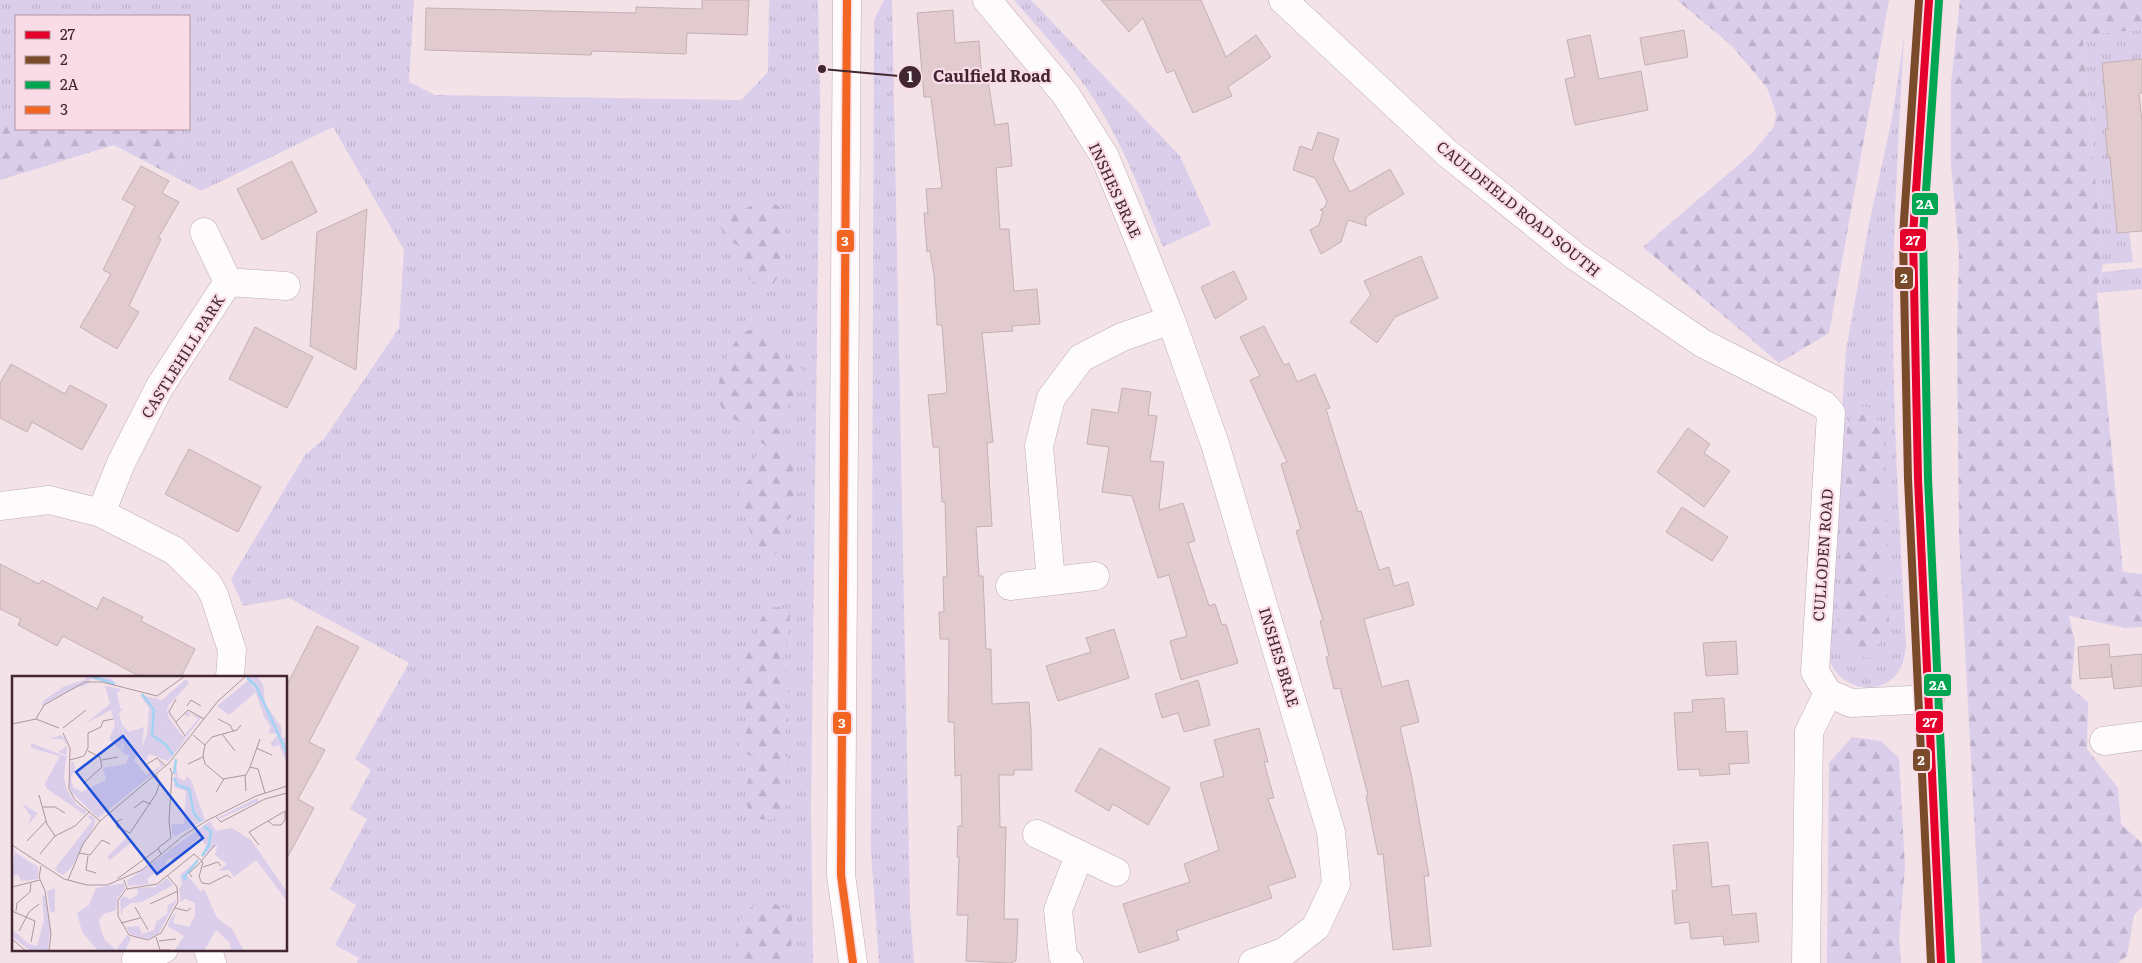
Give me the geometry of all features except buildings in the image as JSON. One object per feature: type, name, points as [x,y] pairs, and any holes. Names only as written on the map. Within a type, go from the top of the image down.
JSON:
[{"type":"main road","points":[[1929,0],[1913,236],[1918,479],[1930,698],[1941,963]]},
{"type":"street","points":[[847,0],[842,875],[853,963]]},
{"type":"street","name":"INSHES BRAE","points":[[987,0],[1066,95],[1105,157],[1171,320],[1215,444],[1331,832],[1336,884],[1316,927],[1284,952],[1254,963]]},
{"type":"street","name":"CAULDFIELD ROAD SOUTH","points":[[1283,0],[1447,153],[1575,256],[1702,343],[1824,405],[1831,413]]},
{"type":"street","points":[[204,232],[228,282],[286,286]]},
{"type":"street","name":"CASTLEHILL PARK","points":[[102,513],[121,463],[159,388],[228,282]]},
{"type":"street","points":[[1051,580],[1040,446],[1052,398],[1081,358],[1122,337],[1171,320]]},
{"type":"street","name":"CULLODEN ROAD","points":[[1828,693],[1815,672],[1831,413]]},
{"type":"street","points":[[0,506],[49,500],[102,513],[175,551],[208,584],[214,595],[232,650],[230,676]]},
{"type":"street","points":[[1010,586],[1095,576]]},
{"type":"street","points":[[1806,963],[1809,732],[1828,693],[1851,703],[1930,698]]},
{"type":"street","points":[[2104,741],[2142,736]]},
{"type":"street","points":[[1037,834],[1079,856],[1116,872]]},
{"type":"street","points":[[1069,963],[1063,956],[1058,910],[1079,856]]},
{"type":"street","points":[[136,958],[161,950]]},
{"type":"street","points":[[208,950],[212,963]]},
{"type":"green space","points":[[0,0],[414,0],[409,82],[435,95],[741,100],[768,72],[769,0],[818,0],[820,99],[811,809],[813,963],[357,963],[359,958],[335,945],[356,905],[330,889],[367,819],[350,809],[371,770],[355,759],[409,663],[289,598],[243,606],[231,579],[305,455],[324,439],[399,328],[404,250],[333,127],[201,191],[173,176],[183,149],[175,130],[190,130],[190,15],[15,15],[15,106],[0,117]]},
{"type":"green space","points":[[884,0],[892,0],[910,909],[914,963],[879,963],[871,852],[874,20]]},
{"type":"green space","points":[[1014,0],[1031,0],[1180,156],[1211,225],[1163,247],[1128,162],[1095,101],[1066,61]]},
{"type":"green space","points":[[1677,0],[1889,0],[1829,333],[1779,363],[1643,247],[1752,153],[1774,127],[1776,113],[1767,88],[1732,46]]},
{"type":"green space","points":[[1960,0],[2142,0],[2142,30],[2100,33],[2083,39],[2103,264],[2097,293],[2123,572],[2142,574],[2142,627],[2126,628],[2069,616],[2075,642],[2071,688],[2088,702],[2087,749],[2118,788],[2121,824],[2142,843],[2142,907],[2134,915],[2127,956],[2118,963],[1982,963],[1959,538],[1957,331],[1959,252],[1951,165],[1951,83]]},
{"type":"green space","points":[[2142,30],[2142,59],[2102,63],[2108,129],[2105,129],[2108,157],[2110,157],[2117,233],[2129,232],[2133,262],[2103,264],[2083,39],[2100,33]]},
{"type":"green space","points":[[1904,37],[1895,210],[1893,355],[1906,645],[1902,665],[1891,680],[1882,685],[1862,687],[1843,679],[1835,671],[1828,655],[1827,634],[1846,350],[1869,224],[1892,119]]},
{"type":"green space","points":[[15,106],[15,130],[175,130],[183,149],[173,176],[114,145],[0,180],[0,117]]},
{"type":"green space","points":[[768,198],[783,210],[787,241],[782,268],[771,288],[755,282],[746,275],[741,264],[741,247],[730,241],[721,228],[722,216],[733,211],[740,211]]},
{"type":"green space","points":[[2142,268],[2142,289],[2097,293],[2102,272]]},
{"type":"green space","points":[[761,327],[783,351],[784,360],[799,365],[804,374],[785,413],[783,434],[794,467],[796,491],[792,516],[782,525],[787,542],[773,556],[763,549],[752,536],[744,507],[739,497],[744,485],[752,477],[756,456],[766,446],[757,439],[751,427],[735,420],[725,412],[719,400],[718,389],[727,355],[733,345],[747,331]]},
{"type":"green space","points":[[1857,406],[1869,407],[1884,428],[1884,476],[1888,530],[1886,572],[1889,624],[1870,658],[1854,656],[1836,636],[1845,547],[1847,425]]},
{"type":"green space","points":[[780,607],[791,614],[786,651],[781,663],[790,674],[790,691],[779,700],[786,709],[789,724],[785,730],[788,740],[783,750],[790,764],[784,774],[787,805],[773,820],[757,819],[747,806],[745,796],[748,781],[755,768],[753,757],[743,753],[738,742],[746,733],[749,722],[745,712],[748,692],[740,679],[740,669],[757,636],[760,621],[767,608]]},
{"type":"green space","points":[[1852,737],[1881,741],[1899,758],[1905,867],[1899,937],[1901,963],[1827,963],[1829,763]]},
{"type":"green space","points":[[769,901],[791,911],[790,963],[739,963],[736,942],[739,923],[749,909]]},
{"type":"transit line","name":"3","points":[[847,0],[841,875],[853,963]]},
{"type":"transit line","name":"2","points":[[1919,0],[1903,235],[1908,479],[1931,963]]},
{"type":"transit line","name":"27","points":[[1929,0],[1913,235],[1918,479],[1941,963]]},
{"type":"transit line","name":"2A","points":[[1939,1],[1923,235],[1928,479],[1951,963]]},
{"type":"place","name":"Caulfield Road","points":[[822,69]]}]
